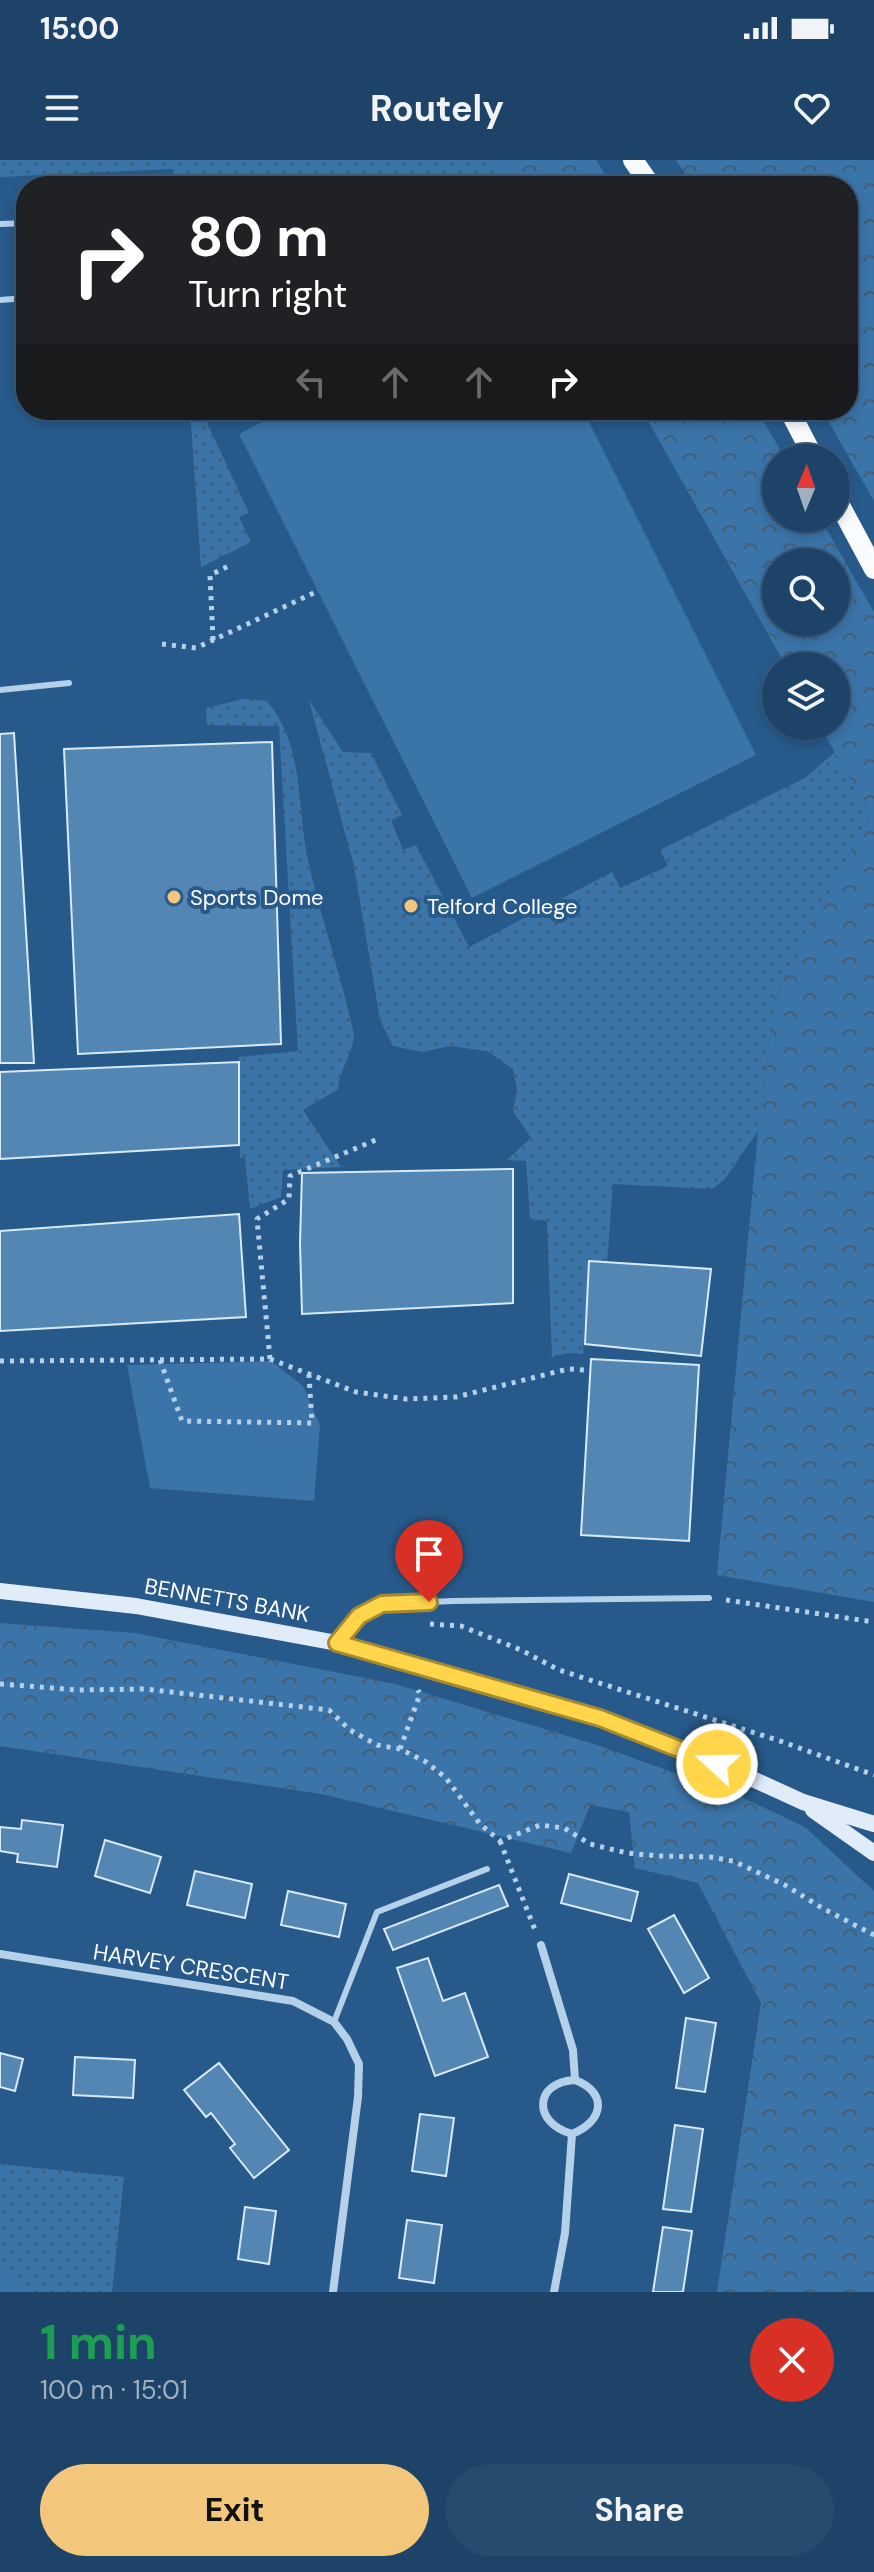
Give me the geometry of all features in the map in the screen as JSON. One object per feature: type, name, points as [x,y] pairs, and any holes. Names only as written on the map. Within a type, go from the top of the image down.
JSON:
[{"type":"main road","points":[[794,420],[807,444]]},
{"type":"main road","points":[[850,524],[874,569]]},
{"type":"main road","name":"BENNETTS BANK","points":[[0,1591],[136,1606],[337,1643],[600,1718],[803,1802],[874,1824]]},
{"type":"main road","name":"BENNETTS BANK","points":[[803,1802],[874,1853]]},
{"type":"street","points":[[541,1945],[573,2050],[575,2080]]},
{"type":"street","name":"HARVEY CRESCENT","points":[[0,1954],[293,2001],[334,2022]]},
{"type":"street","points":[[333,2292],[358,2097],[359,2064],[347,2039],[334,2022]]},
{"type":"street","points":[[575,2080],[587,2085],[597,2101],[596,2116],[588,2128],[572,2134],[555,2129],[543,2107],[551,2088],[562,2081],[575,2080]]},
{"type":"street","points":[[554,2292],[565,2233],[572,2134]]},
{"type":"lane","points":[[0,690],[69,683]]},
{"type":"lane","points":[[337,1643],[359,1616],[382,1604],[709,1598]]},
{"type":"lane","points":[[334,2022],[377,1912],[487,1869]]},
{"type":"path","points":[[213,640],[210,575],[231,565]]},
{"type":"path","points":[[162,644],[196,648],[318,591]]},
{"type":"path","points":[[270,1359],[257,1219],[289,1199],[290,1176],[378,1139]]},
{"type":"path","points":[[0,1361],[270,1359],[356,1392],[406,1399],[456,1397],[568,1369],[584,1370]]},
{"type":"path","points":[[160,1360],[182,1421],[312,1423],[309,1375]]},
{"type":"path","points":[[709,1598],[874,1622]]},
{"type":"path","points":[[423,1624],[461,1626],[521,1650],[559,1670],[780,1741],[874,1775]]},
{"type":"path","points":[[400,1749],[420,1694],[405,1662]]},
{"type":"path","points":[[0,1684],[78,1690],[145,1689],[329,1710],[350,1730],[377,1745],[400,1749],[426,1762],[446,1778],[480,1824],[500,1841],[541,1945]]},
{"type":"path","points":[[500,1841],[540,1825],[564,1828],[590,1844],[627,1853],[733,1861],[785,1885],[874,1935]]},
{"type":"green space","points":[[0,160],[495,160],[507,176],[174,176],[173,169],[0,177]]},
{"type":"green space","points":[[495,160],[596,160],[606,176],[507,176]]},
{"type":"green space","points":[[676,160],[874,160],[874,501],[850,459],[850,444],[841,444],[828,420],[858,420],[858,176],[686,176]]},
{"type":"green space","points":[[191,420],[206,420],[249,513],[239,517],[251,542],[201,567]]},
{"type":"green space","points":[[266,420],[588,420],[756,755],[472,898],[239,434]]},
{"type":"green space","points":[[648,420],[763,420],[777,444],[762,444],[762,532],[828,532],[837,548],[762,548],[762,623]]},
{"type":"green space","points":[[850,570],[874,612],[874,1602],[717,1575],[758,1131],[775,997],[870,815],[828,740],[850,740],[850,652],[778,652],[769,636],[850,636]]},
{"type":"green space","points":[[243,699],[267,701],[288,739],[298,781],[305,847],[354,1035],[338,1089],[303,1110],[341,1167],[283,1170],[281,1197],[250,1209],[245,1158],[240,1158],[239,1057],[298,1051],[279,726],[207,725],[206,708]]},
{"type":"green space","points":[[309,700],[343,752],[371,753],[402,815],[391,820],[403,850],[416,845],[469,947],[612,872],[620,888],[668,866],[660,850],[805,778],[835,752],[870,815],[775,997],[758,1131],[724,1180],[712,1189],[613,1184],[607,1262],[589,1262],[583,1354],[552,1357],[547,1221],[530,1219],[526,1161],[507,1160],[531,1138],[513,1111],[517,1090],[513,1069],[487,1051],[450,1046],[423,1052],[393,1046],[380,1020],[354,866]]},
{"type":"green space","points":[[271,1361],[303,1386],[320,1425],[314,1501],[150,1488],[127,1365]]},
{"type":"green space","points":[[0,1623],[135,1633],[395,1684],[597,1745],[741,1797],[805,1827],[874,1891],[874,2292],[717,2292],[761,2003],[698,1883],[635,1868],[629,1812],[590,1805],[571,1853],[321,1794],[0,1746]]},
{"type":"green space","points":[[0,2164],[124,2177],[112,2292],[0,2292]]},
{"type":"green space","points":[[0,2262],[32,2292],[0,2292]]},
{"type":"building","points":[[14,733],[34,1063],[0,1063],[0,734]]},
{"type":"building","name":"Sports Dome","points":[[272,742],[281,1044],[78,1054],[64,749]]},
{"type":"building","points":[[239,1062],[239,1145],[0,1159],[0,1072]]},
{"type":"building","points":[[513,1169],[513,1303],[302,1314],[302,1173]]},
{"type":"building","points":[[239,1214],[246,1317],[0,1331],[0,1231]]},
{"type":"building","points":[[589,1261],[711,1269],[701,1356],[585,1344]]},
{"type":"building","points":[[591,1359],[699,1365],[689,1541],[581,1535]]},
{"type":"building","points":[[22,1820],[63,1825],[57,1867],[17,1862],[18,1854],[0,1851],[0,1827],[21,1829]]},
{"type":"building","points":[[105,1840],[161,1857],[150,1893],[95,1876]]},
{"type":"building","points":[[195,1871],[252,1884],[245,1918],[187,1905]]},
{"type":"building","points":[[569,1874],[638,1892],[631,1921],[561,1903]]},
{"type":"building","points":[[499,1885],[508,1906],[393,1950],[384,1929]]},
{"type":"building","points":[[288,1891],[346,1904],[339,1937],[281,1925]]},
{"type":"building","points":[[674,1915],[709,1978],[684,1993],[648,1929]]},
{"type":"building","points":[[428,1958],[443,2001],[465,1993],[488,2057],[435,2076],[397,1968]]},
{"type":"building","points":[[686,2018],[716,2023],[705,2092],[676,2088]]},
{"type":"building","points":[[0,2053],[23,2059],[15,2091],[0,2087]]},
{"type":"building","points":[[75,2057],[135,2060],[133,2098],[73,2095]]},
{"type":"building","points":[[219,2063],[289,2150],[254,2178],[230,2148],[235,2144],[211,2113],[206,2117],[184,2090]]},
{"type":"building","points":[[420,2114],[454,2118],[446,2176],[412,2171]]},
{"type":"building","points":[[675,2125],[703,2129],[691,2212],[663,2209]]},
{"type":"building","points":[[245,2207],[276,2211],[269,2264],[238,2259]]},
{"type":"building","points":[[407,2220],[442,2225],[434,2283],[399,2278]]},
{"type":"building","points":[[663,2227],[692,2231],[683,2292],[653,2292]]},
{"type":"place","name":"Sports Dome","points":[[174,897]]},
{"type":"place","name":"Telford College","points":[[411,906]]},
{"type":"route","points":[[429,1602],[382,1604],[359,1616],[337,1643],[600,1718],[717,1764]]}]
